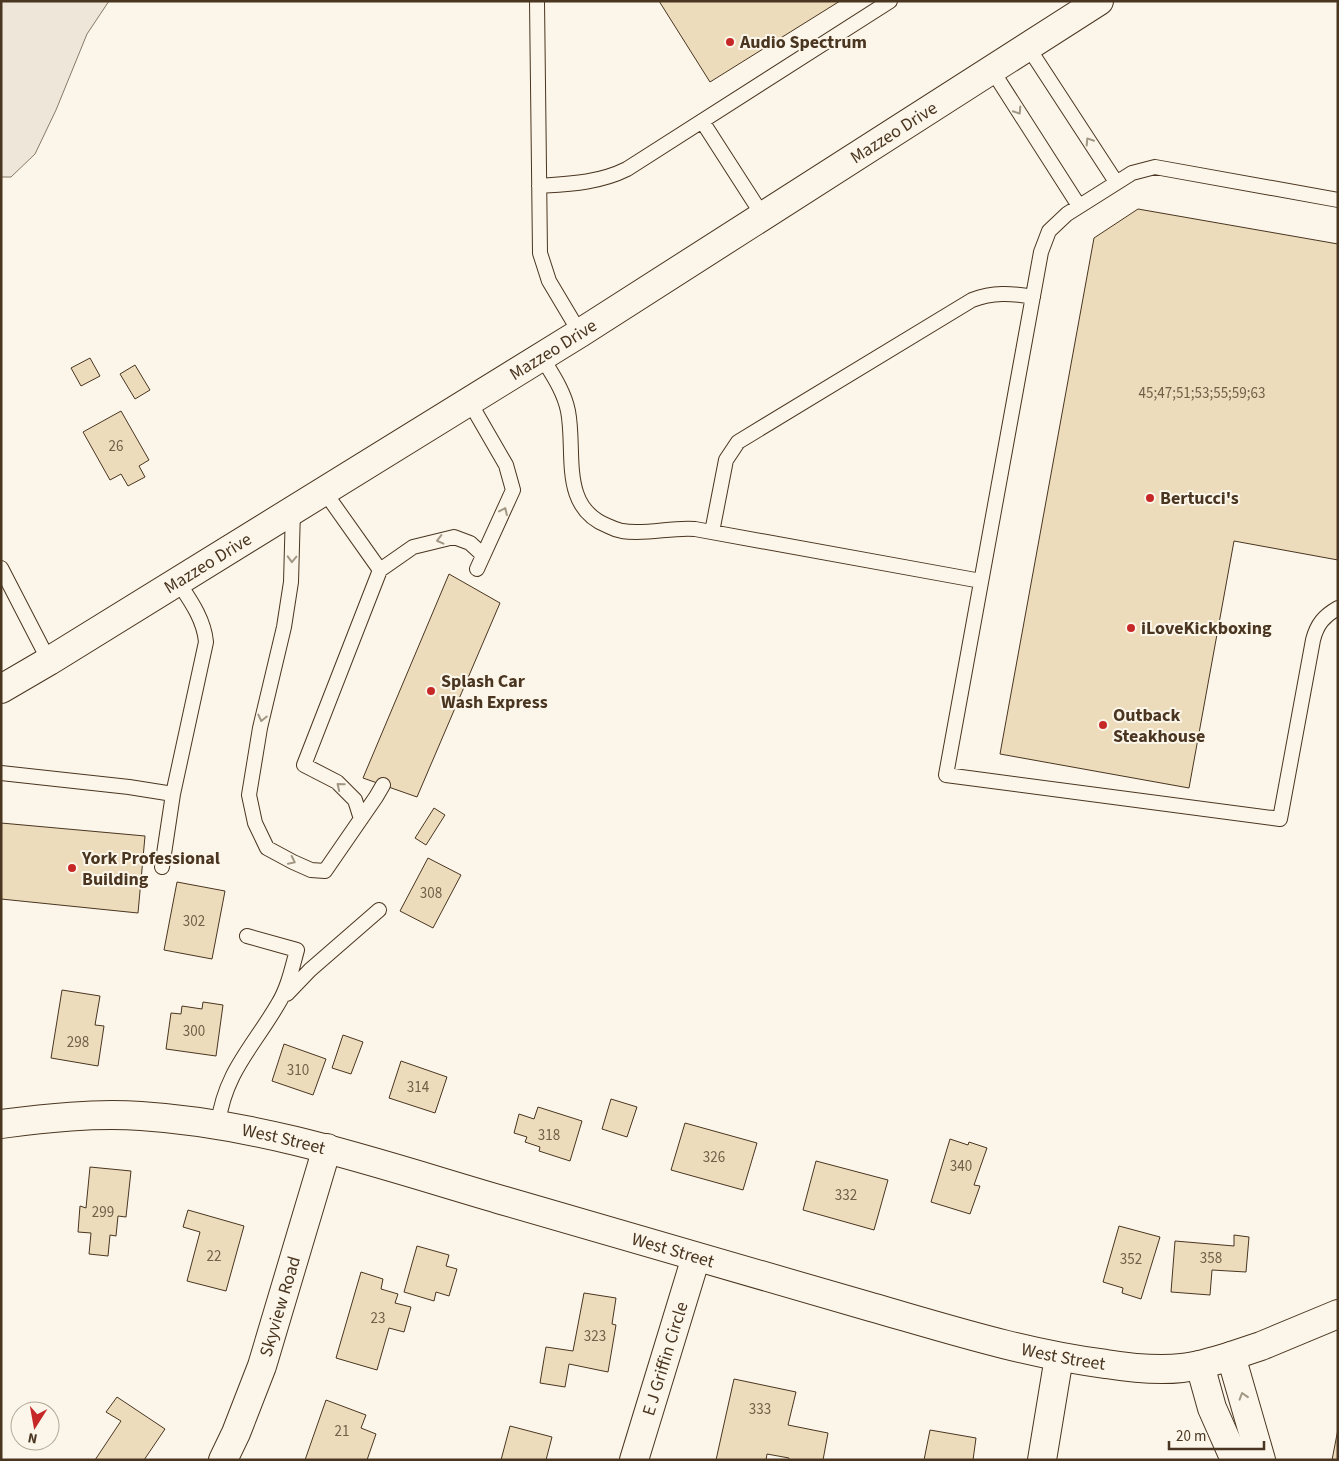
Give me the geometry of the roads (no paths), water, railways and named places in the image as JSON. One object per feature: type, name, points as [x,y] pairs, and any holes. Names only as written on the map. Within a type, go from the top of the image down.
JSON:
[{"type":"main road","name":"Mazzeo Drive","points":[[1,689],[178,582],[580,333],[1028,47],[1089,4]]},
{"type":"main road","name":"West Street","points":[[1,1124],[53,1118],[110,1115],[154,1117],[218,1124],[327,1148],[696,1257],[993,1341],[1059,1357],[1142,1369],[1181,1368],[1200,1365],[1270,1342],[1338,1314]]},
{"type":"main road","name":"Skyview Road","points":[[222,1460],[236,1433],[262,1366],[327,1148]]},
{"type":"main road","name":"E J Griffin Circle","points":[[634,1460],[696,1257]]},
{"type":"main road","points":[[1231,1356],[1261,1460]]},
{"type":"main road","points":[[1042,1460],[1059,1357]]},
{"type":"main road","points":[[1200,1365],[1212,1408],[1235,1460]]},
{"type":"lane","points":[[537,1],[539,244],[542,262],[549,281],[580,333]]},
{"type":"lane","points":[[539,186],[592,181],[619,173],[890,1]]},
{"type":"lane","points":[[1028,47],[1116,182]]},
{"type":"lane","points":[[992,70],[1079,206]]},
{"type":"lane","points":[[702,121],[763,216]]},
{"type":"lane","points":[[1338,200],[1154,167],[1138,170],[1116,182],[1057,222],[1046,236],[1042,247],[946,775],[1280,819],[1314,635],[1320,622],[1327,614],[1338,608]]},
{"type":"lane","points":[[712,532],[726,460],[738,442],[972,300],[1002,293],[1033,297]]},
{"type":"lane","points":[[542,356],[564,397],[570,427],[574,489],[582,507],[589,516],[598,522],[620,531],[642,532],[685,528],[712,532],[981,581]]},
{"type":"lane","points":[[469,401],[506,464],[513,490],[477,569]]},
{"type":"lane","points":[[324,491],[380,570]]},
{"type":"lane","points":[[293,510],[290,591],[284,627],[260,728],[249,795],[255,823],[267,848],[311,870],[325,871],[376,797],[382,785]]},
{"type":"lane","points":[[361,819],[355,800],[337,782],[304,765],[380,570],[413,547],[454,537],[470,543],[483,555]]},
{"type":"lane","points":[[3,577],[49,661]]},
{"type":"lane","points":[[162,867],[173,794],[206,642],[201,620],[178,582]]},
{"type":"lane","points":[[1,773],[130,786],[173,794]]},
{"type":"lane","points":[[278,1004],[310,970],[379,910]]},
{"type":"lane","points":[[218,1124],[228,1084],[278,1004],[288,982],[297,950],[247,936]]},
{"type":"place","name":"Audio Spectrum","points":[[730,42]]},
{"type":"place","name":"Bertucci's","points":[[1150,498]]},
{"type":"place","name":"iLoveKickboxing","points":[[1131,628]]},
{"type":"place","name":"Splash Car Wash Express","points":[[431,691]]},
{"type":"place","name":"Outback Steakhouse","points":[[1103,725]]},
{"type":"place","name":"York Professional Building","points":[[72,868]]}]
